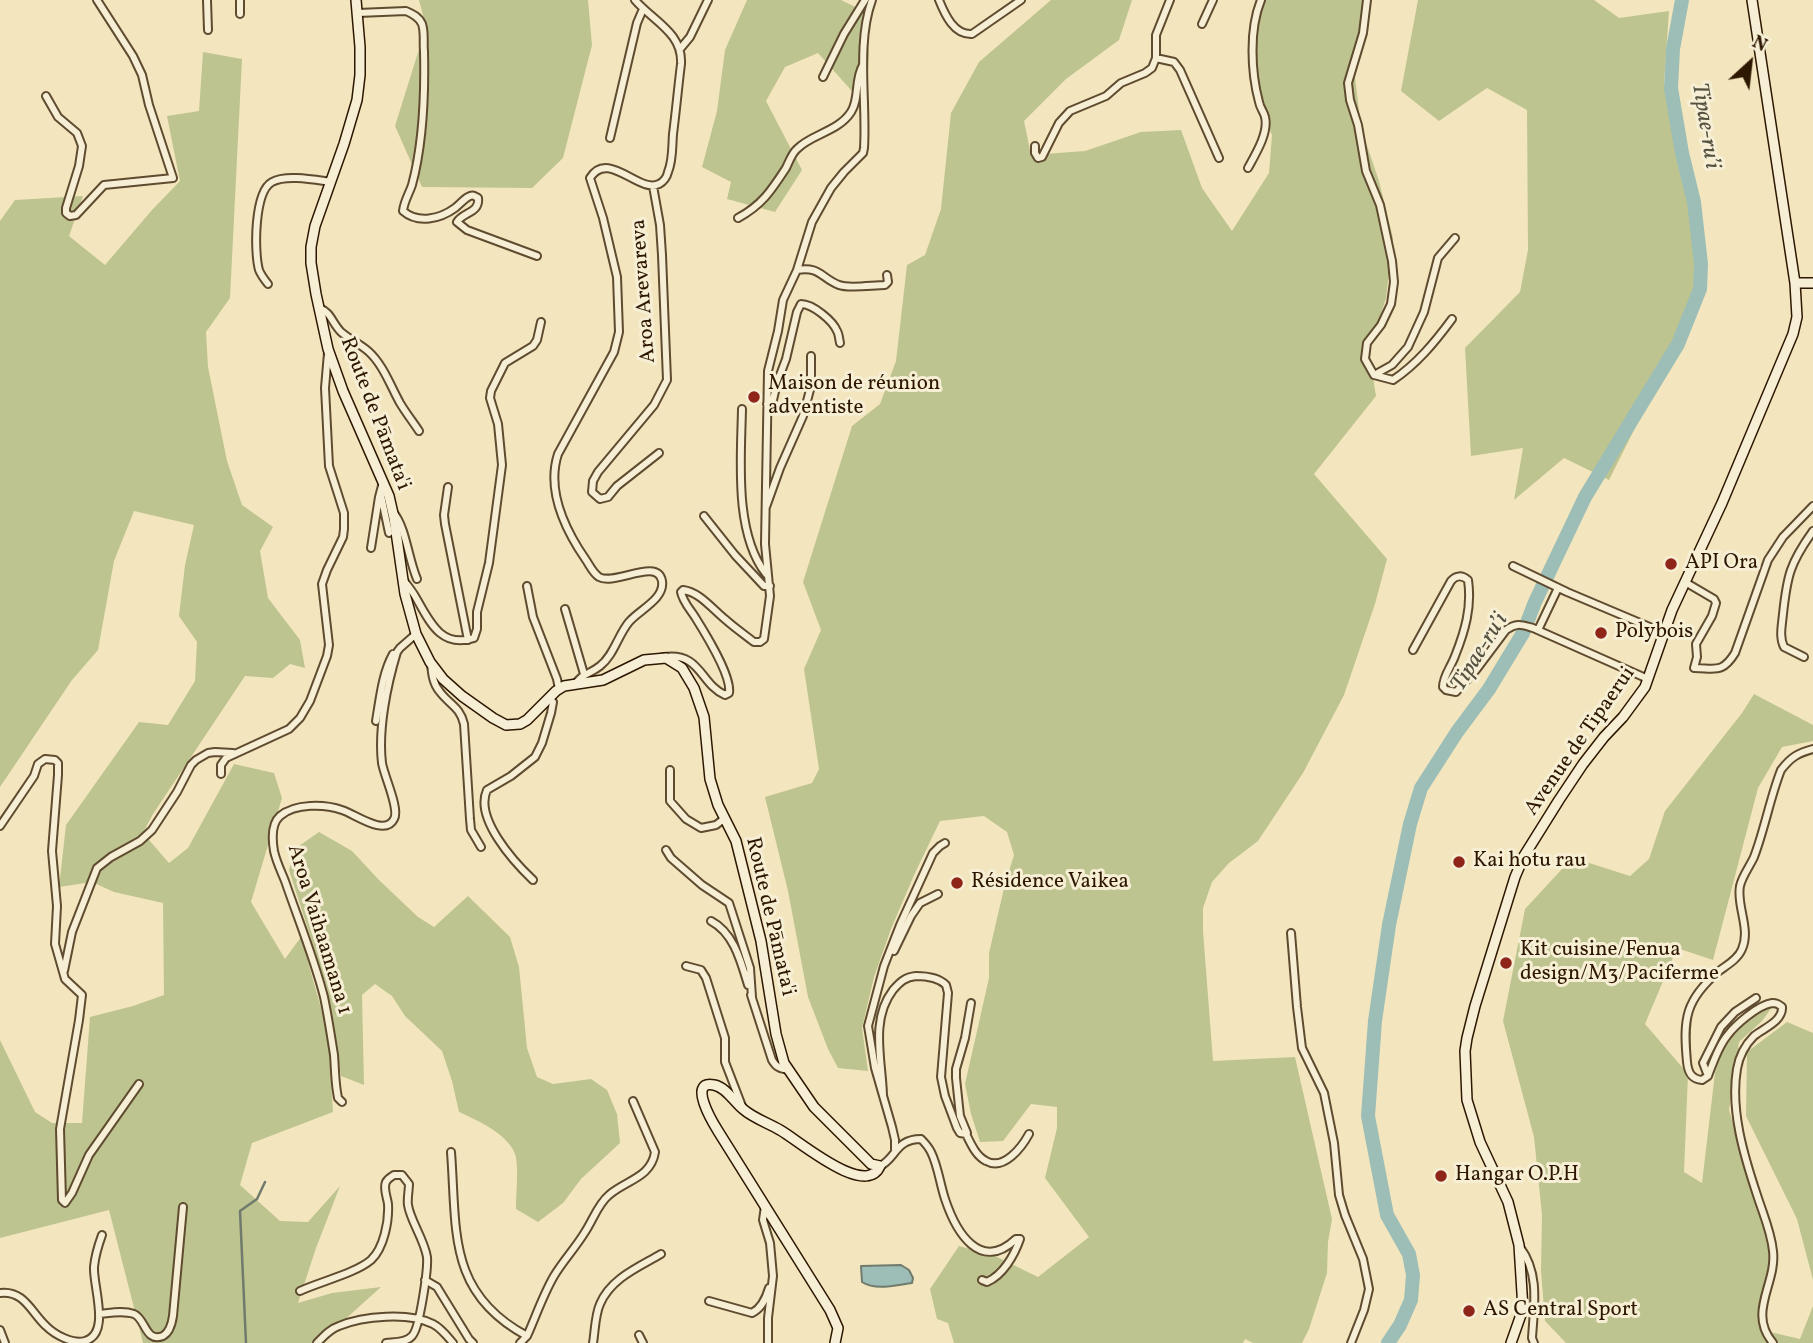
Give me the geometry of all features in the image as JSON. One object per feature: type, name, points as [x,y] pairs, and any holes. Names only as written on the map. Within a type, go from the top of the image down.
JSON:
[{"type":"main road","name":"Route de Pāmata'i","points":[[356,0],[360,75],[357,100],[351,125],[315,226],[311,247],[313,276],[329,351],[393,511],[402,577],[416,634],[430,662],[451,687],[506,725],[520,724],[527,720],[559,689],[603,680],[645,660],[666,658],[682,668],[694,688],[705,716],[710,779],[713,792],[736,841],[742,863],[761,941],[784,1063],[814,1107],[871,1164],[880,1166]]},
{"type":"main road","name":"Avenue de Tipaerui","points":[[1511,1343],[1523,1309],[1519,1245],[1508,1202],[1480,1142],[1469,1111],[1466,1038],[1511,889],[1524,856],[1559,800],[1604,737],[1639,697],[1672,610],[1722,503],[1793,334],[1797,317],[1795,283],[1752,0]]},
{"type":"main road","points":[[1795,283],[1813,283]]},
{"type":"main road","points":[[835,1343],[838,1328],[830,1310],[717,1129],[705,1107],[702,1091],[712,1084],[718,1086],[744,1111],[780,1130],[840,1169],[864,1177],[877,1173],[880,1166]]},
{"type":"street","points":[[46,96],[58,117],[77,133],[82,146],[66,214],[76,215],[104,185],[173,178],[142,75],[97,0]]},
{"type":"street","points":[[207,0],[208,30]]},
{"type":"street","points":[[240,0],[240,14]]},
{"type":"street","points":[[635,0],[674,37],[680,49],[681,65],[668,173],[664,180],[653,186]]},
{"type":"street","points":[[680,49],[690,37],[708,0]]},
{"type":"street","points":[[823,77],[844,34],[865,0]]},
{"type":"street","points":[[658,657],[675,655],[684,658],[701,671],[719,692],[727,695],[730,691],[725,671],[682,598],[681,592],[684,590],[689,590],[699,597],[754,642],[763,641],[765,635],[770,596],[765,544],[768,371],[786,291],[797,270],[812,222],[833,186],[863,153],[866,26],[872,0]]},
{"type":"street","points":[[939,0],[952,24],[962,34],[972,34],[1021,0]]},
{"type":"street","points":[[1035,146],[1034,153],[1038,158],[1042,157],[1059,123],[1070,111],[1106,96],[1125,80],[1146,73],[1152,68],[1156,58],[1156,35],[1170,0]]},
{"type":"street","points":[[1202,24],[1213,0]]},
{"type":"street","points":[[1248,168],[1261,148],[1266,119],[1259,107],[1256,90],[1252,39],[1261,0]]},
{"type":"street","points":[[1367,0],[1363,33],[1348,83],[1366,171],[1380,205],[1394,282],[1391,304],[1381,325],[1367,343],[1365,359],[1374,374],[1393,380],[1409,369],[1452,319]]},
{"type":"street","points":[[610,138],[637,23],[643,9]]},
{"type":"street","points":[[358,13],[406,11],[421,21],[423,29],[420,136],[412,186],[403,211],[418,219],[430,218],[454,209],[474,195],[479,204],[477,208],[460,217],[457,222],[459,226],[537,256]]},
{"type":"street","points":[[1156,58],[1174,62],[1180,70],[1219,158]]},
{"type":"street","points":[[738,218],[763,201],[796,149],[841,123],[849,114],[858,91],[859,72],[864,64]]},
{"type":"street","name":"Aroa Arevareva","points":[[575,685],[578,679],[600,666],[608,657],[629,622],[654,601],[662,586],[662,578],[648,570],[609,580],[599,577],[565,525],[554,483],[554,466],[558,454],[614,352],[619,332],[617,277],[590,178],[599,170],[610,169],[653,186],[660,225],[667,380],[654,405],[598,472],[593,481],[592,492],[600,499],[608,497],[617,486],[659,453]]},
{"type":"street","points":[[268,284],[258,267],[256,239],[257,220],[266,187],[269,183],[289,178],[331,182]]},
{"type":"street","points":[[1374,374],[1392,365],[1408,347],[1424,312],[1438,258],[1455,238]]},
{"type":"street","points":[[797,270],[815,270],[839,285],[885,285],[887,275]]},
{"type":"street","points":[[767,404],[772,404],[774,400],[801,304],[814,307],[833,325],[838,332],[839,342]]},
{"type":"street","points":[[318,307],[328,313],[340,331],[372,355],[419,431]]},
{"type":"street","points":[[402,577],[437,631],[454,639],[474,638],[477,612],[489,563],[502,465],[491,391],[505,363],[533,346],[541,322]]},
{"type":"street","points":[[221,774],[221,765],[233,753],[289,729],[300,718],[310,701],[327,656],[329,645],[322,584],[343,537],[344,528],[344,513],[329,466],[325,388],[329,351]]},
{"type":"street","points":[[765,509],[797,432],[809,392],[811,356]]},
{"type":"street","points":[[742,409],[741,477],[745,525],[755,556],[768,576]]},
{"type":"street","points":[[382,484],[389,533]]},
{"type":"street","points":[[371,548],[382,484]]},
{"type":"street","points":[[448,487],[445,524],[468,640]]},
{"type":"street","points":[[1685,582],[1714,599],[1716,603],[1712,616],[1696,644],[1694,668],[1713,670],[1724,666],[1735,653],[1768,560],[1783,537],[1813,506]]},
{"type":"street","points":[[393,511],[399,519],[417,579]]},
{"type":"street","points":[[704,516],[764,586],[770,586]]},
{"type":"street","points":[[1804,657],[1784,647],[1781,632],[1790,570],[1813,531]]},
{"type":"street","points":[[1513,566],[1664,633]]},
{"type":"street","points":[[1413,650],[1451,581],[1458,576],[1468,580],[1469,609],[1454,658],[1444,679],[1443,687],[1446,690],[1456,692],[1513,625],[1536,629],[1648,678]]},
{"type":"street","points":[[527,586],[533,618],[559,689]]},
{"type":"street","points":[[1536,629],[1558,588]]},
{"type":"street","points":[[565,609],[584,674]]},
{"type":"street","points":[[376,721],[386,671],[394,652],[416,634]]},
{"type":"street","points":[[329,645],[334,655]]},
{"type":"street","name":"Aroa Vaihaamana 1","points":[[342,1102],[338,1098],[334,1056],[323,997],[305,937],[274,853],[272,838],[279,816],[290,810],[311,806],[341,809],[382,826],[392,823],[396,814],[381,752],[389,684],[400,648]]},
{"type":"street","points":[[430,662],[432,677],[438,690],[462,714],[471,830],[481,847]]},
{"type":"street","points":[[533,880],[515,862],[497,835],[484,812],[483,802],[487,790],[535,757],[551,713],[553,702],[549,698]]},
{"type":"street","points":[[1773,1343],[1764,1329],[1762,1312],[1764,1295],[1774,1265],[1771,1234],[1744,1151],[1737,1119],[1736,1082],[1739,1058],[1745,1048],[1752,1038],[1778,1018],[1783,1012],[1782,1007],[1772,1003],[1738,1023],[1726,1036],[1708,1076],[1702,1080],[1689,1073],[1687,1067],[1687,1015],[1699,990],[1738,955],[1743,947],[1744,914],[1740,884],[1754,855],[1781,769],[1798,753],[1813,749]]},
{"type":"street","points":[[63,974],[72,932],[97,868],[140,841],[152,830],[191,765],[208,753],[233,753]]},
{"type":"street","points":[[0,826],[34,776],[38,765],[45,758],[55,760],[58,763],[52,851],[57,906],[55,944],[65,979],[82,995],[60,1129],[62,1200],[65,1203],[89,1155],[139,1084]]},
{"type":"street","points":[[670,770],[670,801],[687,819],[701,828],[716,825],[725,818]]},
{"type":"street","points":[[895,1150],[895,1140],[872,1056],[868,1026],[884,966],[896,936],[933,853],[946,844]]},
{"type":"street","points":[[666,850],[671,858],[702,885],[729,903],[750,968],[752,997]]},
{"type":"street","points":[[875,995],[879,992],[894,950],[911,916],[920,903],[938,894]]},
{"type":"street","points":[[711,921],[722,929],[734,947],[775,1066],[789,1070]]},
{"type":"street","points":[[1291,933],[1302,1048],[1324,1093],[1334,1143],[1339,1195],[1363,1259],[1369,1289],[1351,1343]]},
{"type":"street","points":[[686,966],[701,971],[706,978],[725,1038],[725,1062],[744,1111]]},
{"type":"street","points":[[883,1095],[879,1031],[887,998],[900,981],[908,977],[941,980],[947,985],[941,1077],[957,1129],[966,1134]]},
{"type":"street","points":[[1708,1076],[1703,1063],[1721,1027],[1735,1012],[1756,998]]},
{"type":"street","points":[[971,1003],[956,1069],[958,1108],[966,1134],[979,1156],[993,1164],[1001,1163],[1023,1146],[1029,1134]]},
{"type":"street","points":[[520,1343],[527,1336],[554,1276],[608,1195],[642,1175],[654,1159],[655,1152],[633,1101]]},
{"type":"street","points":[[880,1166],[886,1163],[895,1150],[913,1139],[920,1139],[926,1144],[935,1163],[951,1214],[971,1245],[985,1252],[994,1251],[1016,1239],[1020,1240],[1000,1275],[987,1282],[982,1280]]},
{"type":"street","points":[[451,1153],[458,1251],[470,1284],[487,1307],[508,1326],[527,1336]]},
{"type":"street","points":[[300,1291],[356,1269],[377,1254],[383,1244],[388,1206],[385,1183],[394,1175],[402,1175],[409,1184],[408,1206],[427,1257],[425,1280],[417,1327],[412,1336],[402,1342],[386,1343]]},
{"type":"street","points":[[99,1314],[133,1314],[140,1318],[152,1337],[167,1332],[173,1316],[183,1206]]},
{"type":"street","points":[[765,1206],[763,1220],[770,1242],[773,1276],[768,1343]]},
{"type":"street","points":[[0,1293],[10,1293],[25,1301],[53,1332],[74,1342],[92,1338],[99,1329],[94,1269],[102,1235]]},
{"type":"street","points":[[1519,1245],[1529,1260],[1534,1276],[1534,1343]]},
{"type":"street","points":[[593,1343],[599,1305],[607,1292],[625,1275],[661,1254]]},
{"type":"street","points":[[709,1301],[752,1313],[762,1304],[773,1276]]},
{"type":"street","points":[[425,1280],[437,1287],[473,1343]]},
{"type":"street","points":[[317,1343],[337,1326],[362,1320],[397,1317],[419,1318],[435,1325],[453,1343]]},
{"type":"street","points":[[0,1329],[5,1343]]},
{"type":"street","points":[[639,1335],[643,1343]]},
{"type":"green space","points":[[419,0],[588,0],[592,45],[563,158],[532,188],[422,187],[395,126],[426,27]]},
{"type":"green space","points":[[747,0],[841,0],[866,12],[869,53],[866,107],[818,53],[785,67],[766,101],[802,170],[775,212],[727,199],[731,182],[702,167],[717,111],[725,50]]},
{"type":"green space","points":[[1051,0],[1132,0],[1119,40],[1066,79],[1024,121],[1031,155],[1085,151],[1141,132],[1181,130],[1202,188],[1232,231],[1269,173],[1272,135],[1254,94],[1255,17],[1261,0],[1369,0],[1355,77],[1361,128],[1379,181],[1393,238],[1386,298],[1369,352],[1376,396],[1314,474],[1387,559],[1375,604],[1344,695],[1303,773],[1258,841],[1229,863],[1212,882],[1203,908],[1213,1061],[1295,1057],[1332,1219],[1327,1273],[1302,1343],[1253,1343],[1245,1339],[1243,1343],[954,1343],[948,1323],[937,1319],[930,1289],[959,1246],[995,1256],[1038,1277],[1089,1237],[1045,1178],[1057,1128],[1057,1107],[1031,1104],[1003,1141],[980,1142],[971,1114],[965,1084],[989,978],[989,953],[1014,855],[1007,832],[984,816],[940,821],[891,929],[874,977],[862,1028],[868,1071],[838,1068],[808,997],[788,891],[765,797],[812,783],[819,769],[804,669],[821,630],[803,582],[852,426],[880,404],[896,361],[907,265],[925,255],[941,209],[951,113],[979,62]]},
{"type":"green space","points":[[1418,0],[1594,0],[1619,18],[1669,11],[1664,83],[1692,202],[1699,248],[1697,294],[1683,339],[1672,363],[1651,396],[1609,480],[1564,458],[1514,500],[1523,448],[1471,456],[1465,348],[1520,292],[1528,250],[1527,110],[1487,88],[1439,121],[1401,91]]},
{"type":"green space","points":[[203,52],[242,59],[230,298],[206,332],[208,367],[227,461],[242,505],[273,527],[260,551],[268,598],[300,640],[305,668],[290,664],[273,678],[245,676],[143,833],[169,863],[188,848],[234,764],[274,773],[282,798],[251,902],[285,959],[301,937],[328,1033],[333,1112],[252,1143],[240,1185],[280,1221],[308,1222],[340,1186],[298,1303],[332,1293],[381,1287],[331,1332],[325,1343],[143,1343],[109,1210],[0,1238],[0,1040],[35,1112],[52,1123],[82,1123],[90,1017],[164,995],[163,903],[114,892],[92,882],[59,887],[66,825],[139,722],[168,725],[195,681],[197,642],[179,616],[185,565],[194,525],[134,511],[114,561],[98,650],[72,680],[0,787],[0,221],[15,200],[83,196],[69,236],[105,265],[180,181],[167,116],[199,111]]},
{"type":"green space","points":[[1754,694],[1813,725],[1813,741],[1782,747],[1758,788],[1713,960],[1677,948],[1645,1024],[1688,1074],[1684,1172],[1702,1183],[1715,1073],[1726,1039],[1746,1017],[1773,1006],[1762,1021],[1739,1042],[1729,1110],[1763,1213],[1773,1270],[1762,1320],[1766,1331],[1800,1339],[1813,1306],[1813,1343],[1566,1343],[1545,1321],[1541,1271],[1542,1215],[1534,1137],[1503,1021],[1525,909],[1562,869],[1586,862],[1630,876],[1649,859],[1665,811]]},
{"type":"green space","points":[[319,832],[352,851],[418,917],[434,927],[468,896],[510,937],[519,967],[527,1048],[537,1077],[553,1084],[591,1079],[607,1090],[617,1114],[620,1143],[581,1179],[563,1203],[538,1222],[516,1209],[517,1165],[511,1147],[491,1128],[459,1112],[442,1051],[405,1016],[392,996],[375,984],[362,995],[364,1085],[341,1076],[327,988],[289,870],[296,848]]},
{"type":"green space","points":[[1787,1022],[1813,1033],[1813,1280],[1797,1219],[1746,1116],[1747,1052]]},
{"type":"water","points":[[901,1265],[909,1270],[912,1283],[880,1287],[862,1282],[861,1266]]},
{"type":"waterway","name":"Tipae-ru’i","points":[[1388,1343],[1411,1300],[1413,1275],[1409,1254],[1387,1215],[1368,1116],[1375,1021],[1389,925],[1410,824],[1421,788],[1489,689],[1523,633],[1585,497],[1678,344],[1700,289],[1701,264],[1694,202],[1671,88],[1673,49],[1682,0]]},
{"type":"waterway","points":[[246,1343],[240,1211],[257,1199],[265,1182]]},
{"type":"place","name":"Maison de réunion adventiste","points":[[754,397]]},
{"type":"place","name":"API Ora","points":[[1671,564]]},
{"type":"place","name":"Polybois","points":[[1601,633]]},
{"type":"place","name":"Kai hotu rau","points":[[1459,862]]},
{"type":"place","name":"Résidence Vaikea","points":[[957,883]]},
{"type":"place","name":"Kit cuisine/Fenua design/M3/Paciferme","points":[[1506,963]]},
{"type":"place","name":"Hangar O.P.H","points":[[1441,1176]]},
{"type":"place","name":"AS Central Sport","points":[[1469,1311]]}]
